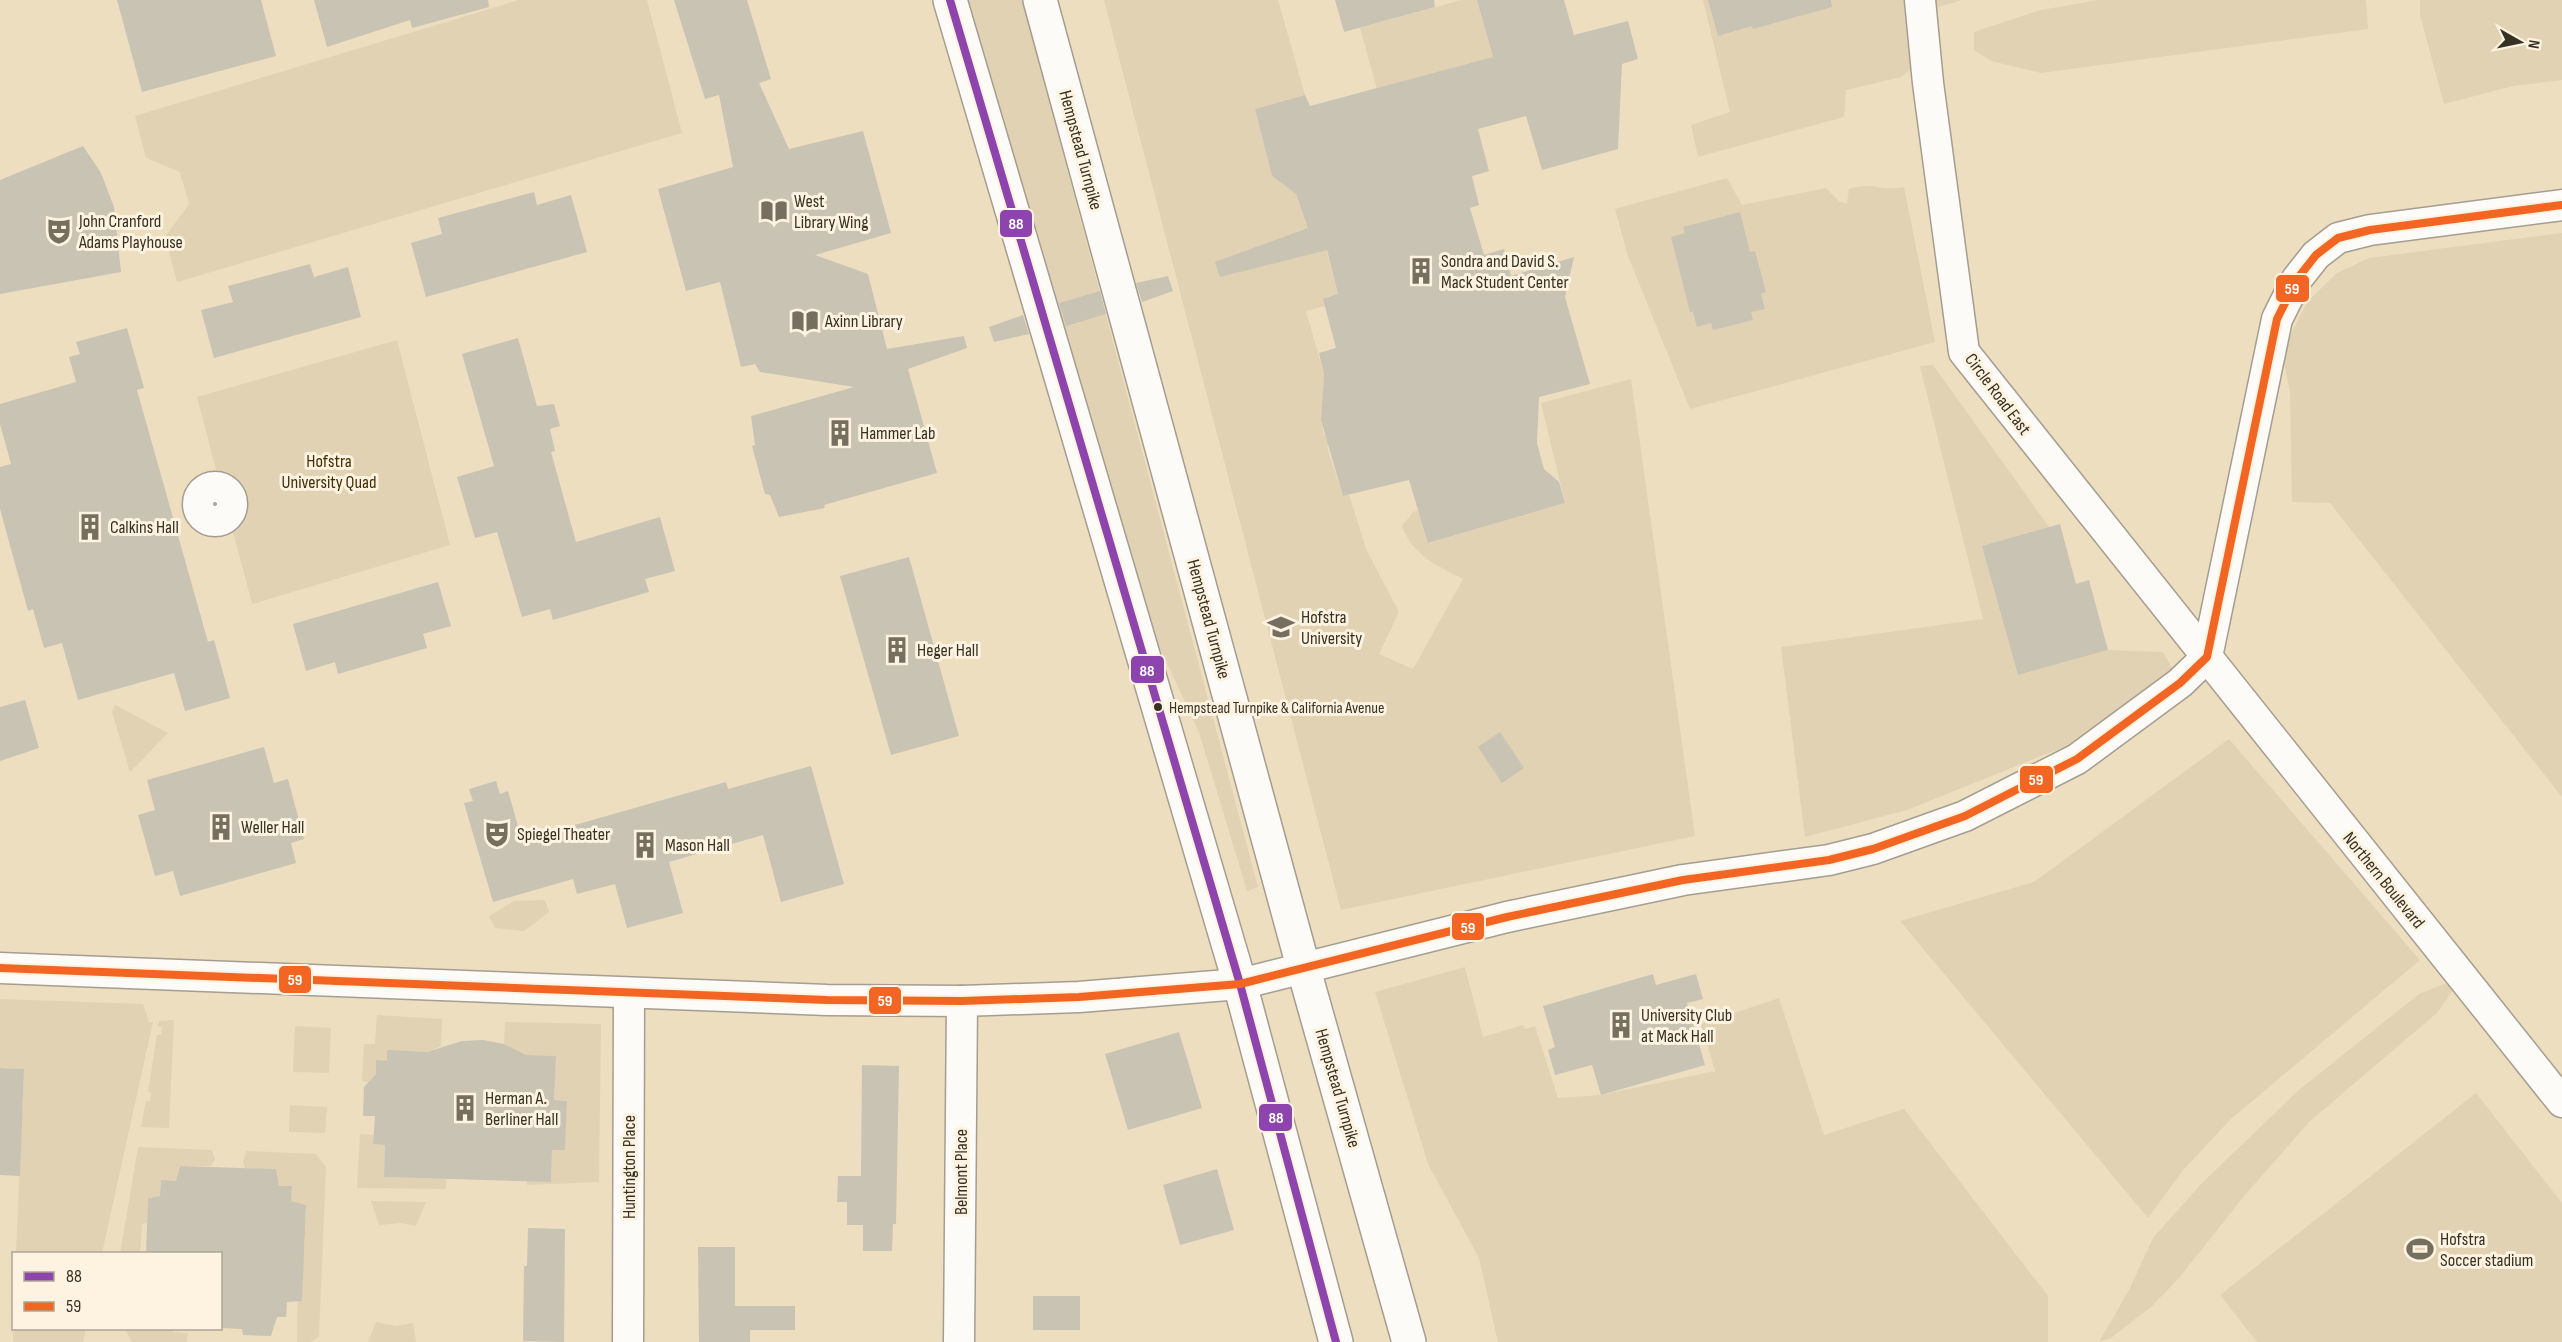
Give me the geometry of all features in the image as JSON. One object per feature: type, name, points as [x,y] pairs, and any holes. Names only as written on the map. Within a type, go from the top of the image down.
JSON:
[{"type":"main road","points":[[950,0],[1240,984],[1336,1342]]},
{"type":"main road","name":"Hempstead Turnpike","points":[[1040,0],[1304,970],[1409,1342]]},
{"type":"street","name":"Circle Road East","points":[[1920,0],[1928,83],[1964,352],[2206,657]]},
{"type":"street","points":[[0,968],[827,1000],[962,1001],[1079,997],[1240,984],[1304,970],[1507,917],[1683,880],[1829,860],[1873,849],[1965,816],[2077,759],[2180,683],[2206,657],[2277,319],[2297,279],[2316,255],[2338,238],[2392,226],[2562,205]]},
{"type":"street","name":"Northern Boulevard","points":[[2206,657],[2562,1102]]},
{"type":"street","name":"Huntington Place","points":[[628,1342],[629,993]]},
{"type":"street","name":"Belmont Place","points":[[959,1342],[962,1001]]},
{"type":"shaded area","name":"Hofstra University","points":[[0,0],[2562,0],[2562,1342],[0,1342]]},
{"type":"green space","points":[[519,0],[647,0],[682,133],[177,282],[165,237],[189,204],[180,172],[146,158],[135,116]]},
{"type":"green space","points":[[964,0],[1022,0],[1258,887],[1247,891],[1199,732],[1145,616]]},
{"type":"green space","points":[[1104,0],[1278,0],[1305,95],[1255,109],[1272,176],[1296,194],[1299,204],[1313,200],[1338,294],[1325,306],[1306,311],[1324,374],[1321,420],[1324,436],[1340,433],[1342,443],[1327,447],[1343,496],[1349,495],[1367,551],[1399,612],[1379,654],[1413,669],[1463,579],[1427,558],[1412,545],[1402,526],[1413,512],[1419,510],[1429,543],[1565,503],[1541,403],[1631,379],[1695,836],[1341,910]]},
{"type":"green space","points":[[1461,0],[1477,0],[1493,57],[1377,89],[1360,28]]},
{"type":"green space","points":[[1703,0],[1962,0],[1922,12],[1915,67],[1901,77],[1846,90],[1844,117],[1698,157],[1691,125],[1730,112]]},
{"type":"green space","points":[[2098,0],[2366,0],[2368,29],[2041,73],[1991,61],[1974,50],[1974,32],[2041,10]]},
{"type":"green space","points":[[2420,0],[2562,0],[2562,80],[2513,86],[2444,104],[2420,15]]},
{"type":"green space","points":[[1727,178],[1742,205],[1826,188],[1840,202],[1847,203],[1849,189],[1864,186],[1904,187],[1935,342],[1690,409],[1628,256],[1615,209]]},
{"type":"green space","points":[[2562,233],[2562,797],[2330,503],[2292,502],[2290,392],[2284,363],[2290,336],[2307,302],[2337,273],[2369,258]]},
{"type":"green space","name":"Hofstra University Quad","points":[[397,340],[450,545],[252,604],[230,520],[234,505],[233,497],[227,488],[220,485],[197,397]]},
{"type":"green space","points":[[1933,365],[2049,527],[2018,675],[2108,650],[2163,652],[2176,675],[2071,744],[1907,810],[1805,837],[1781,647],[1983,619],[1920,366]]},
{"type":"green space","points":[[115,705],[168,733],[130,772],[112,712]]},
{"type":"green space","points":[[2229,739],[2420,960],[2231,1119],[2184,1169],[2148,1218],[1900,921],[2034,882]]},
{"type":"green space","points":[[545,900],[549,912],[524,931],[495,928],[489,916],[514,901]]},
{"type":"green space","points":[[1465,967],[1483,1037],[1523,1025],[1525,1029],[1535,1026],[1558,1098],[1601,1095],[1715,1071],[1701,1024],[1779,998],[1824,1135],[1904,1109],[2048,1296],[2048,1342],[1498,1342],[1479,1258],[1428,1164],[1375,992]]},
{"type":"green space","points":[[2462,977],[2437,1013],[2309,1122],[2245,1195],[2179,1278],[2152,1306],[2111,1338],[2099,1342],[2129,1290],[2153,1238],[2203,1182],[2299,1090],[2419,994]]},
{"type":"green space","points":[[0,999],[143,1004],[149,1022],[153,1022],[102,1252],[16,1252],[24,1069],[0,1068]]},
{"type":"green space","points":[[377,1015],[442,1019],[441,1046],[427,1052],[387,1051],[387,1061],[376,1061],[376,1074],[369,1082],[362,1081],[364,1044],[375,1044]]},
{"type":"green space","points":[[174,1020],[169,1128],[141,1127],[146,1101],[150,1101],[151,1093],[148,1092],[157,1035],[161,1035],[162,1027],[158,1026],[159,1021]]},
{"type":"green space","points":[[505,1022],[601,1024],[599,1182],[527,1185],[527,1181],[551,1182],[552,1150],[565,1150],[567,1101],[554,1100],[556,1056],[526,1055],[504,1044]]},
{"type":"green space","points":[[295,1026],[331,1028],[329,1073],[293,1072]]},
{"type":"green space","name":"Hofstra Soccer stadium","points":[[2476,1093],[2562,1203],[2562,1342],[2257,1342],[2220,1295]]},
{"type":"green space","points":[[290,1105],[327,1107],[325,1133],[289,1132]]},
{"type":"green space","points":[[360,1134],[374,1135],[373,1144],[385,1145],[384,1177],[446,1179],[446,1189],[357,1188]]},
{"type":"green space","points":[[138,1147],[212,1150],[215,1159],[211,1166],[180,1166],[176,1181],[161,1181],[160,1196],[148,1198],[147,1223],[142,1224],[140,1252],[120,1252]]},
{"type":"green space","points":[[246,1151],[316,1154],[326,1167],[319,1336],[311,1342],[297,1342],[298,1267],[303,1266],[305,1239],[299,1231],[305,1231],[306,1205],[291,1201],[292,1187],[279,1186],[276,1169],[245,1168],[243,1162]]},
{"type":"green space","points":[[371,1201],[426,1202],[416,1226],[401,1223],[379,1225]]},
{"type":"green space","points":[[376,1322],[396,1326],[413,1323],[416,1342],[368,1342]]},
{"type":"green space","points":[[13,1330],[86,1330],[83,1342],[13,1342]]},
{"type":"green space","points":[[126,1330],[172,1330],[173,1332],[188,1333],[187,1342],[132,1342]]},
{"type":"building","points":[[117,0],[261,0],[276,56],[142,92]]},
{"type":"building","points":[[314,0],[488,0],[489,7],[412,28],[410,20],[327,47]]},
{"type":"building","points":[[674,0],[747,0],[771,79],[759,83],[789,149],[863,131],[891,233],[815,255],[868,274],[887,349],[964,336],[967,348],[908,369],[937,473],[824,505],[825,508],[779,517],[770,495],[765,494],[752,446],[755,445],[751,416],[854,387],[760,372],[755,364],[741,367],[720,282],[686,291],[658,189],[733,167],[719,95],[705,99]]},
{"type":"building","points":[[1335,0],[1434,0],[1435,7],[1344,32]]},
{"type":"building","name":"Sondra and David S. Mack Student Center","points":[[1477,0],[1564,0],[1574,35],[1628,21],[1638,59],[1622,64],[1618,149],[1542,170],[1526,116],[1478,129],[1489,171],[1472,176],[1479,205],[1470,208],[1484,255],[1504,249],[1511,276],[1574,257],[1565,297],[1590,384],[1539,397],[1537,443],[1544,469],[1559,482],[1565,503],[1428,543],[1409,480],[1343,496],[1321,420],[1324,374],[1319,353],[1336,348],[1323,299],[1338,294],[1327,250],[1220,277],[1215,262],[1308,228],[1296,194],[1272,176],[1255,109],[1305,95],[1310,106],[1493,57]]},
{"type":"building","points":[[1708,0],[1831,0],[1832,7],[1753,29],[1752,26],[1718,36]]},
{"type":"building","name":"John Cranford Adams Playhouse","points":[[83,146],[101,173],[114,207],[121,272],[0,294],[0,180]]},
{"type":"building","points":[[534,192],[537,205],[571,195],[587,252],[426,297],[411,243],[442,234],[438,218]]},
{"type":"building","points":[[1740,212],[1750,252],[1755,251],[1766,292],[1761,294],[1765,309],[1751,312],[1753,320],[1713,330],[1711,323],[1697,327],[1693,312],[1690,312],[1671,237],[1685,233],[1683,227]]},
{"type":"building","points":[[310,264],[314,277],[348,267],[361,317],[214,358],[201,310],[233,302],[228,286]]},
{"type":"building","points":[[1168,276],[1173,291],[1142,302],[1136,283]]},
{"type":"building","points":[[1100,291],[1106,314],[1066,326],[1059,303]]},
{"type":"building","points":[[1023,315],[1029,334],[994,342],[989,327]]},
{"type":"building","name":"Calkins Hall","points":[[127,328],[144,388],[137,390],[208,642],[214,640],[230,698],[185,711],[174,673],[78,700],[62,643],[44,648],[33,609],[28,611],[0,509],[0,467],[11,464],[0,424],[0,404],[76,382],[69,357],[80,354],[76,342]]},
{"type":"building","points":[[518,338],[537,406],[554,404],[560,426],[550,429],[555,451],[551,452],[576,542],[660,517],[675,571],[645,579],[649,592],[553,620],[550,609],[522,617],[497,532],[475,538],[457,477],[494,466],[462,354]]},
{"type":"building","points":[[2060,524],[2076,584],[2089,580],[2108,650],[2018,675],[1982,546]]},
{"type":"building","name":"Heger Hall","points":[[909,557],[959,736],[891,755],[840,576]]},
{"type":"building","points":[[438,582],[451,626],[423,634],[427,648],[338,674],[335,662],[306,671],[293,624]]},
{"type":"building","points":[[25,700],[39,748],[0,761],[0,707]]},
{"type":"building","points":[[1500,732],[1524,768],[1502,783],[1478,747]]},
{"type":"building","name":"Weller Hall","points":[[264,747],[274,783],[288,779],[304,839],[291,843],[296,863],[180,896],[173,871],[155,876],[138,815],[155,810],[147,780]]},
{"type":"building","name":"Mason Hall","points":[[811,766],[844,884],[781,902],[763,835],[669,862],[683,913],[627,928],[615,884],[577,894],[573,879],[493,902],[464,803],[473,801],[469,789],[496,781],[500,794],[508,791],[522,840],[726,782],[728,789]]},
{"type":"building","name":"University Club at Mack Hall","points":[[1653,974],[1656,985],[1696,974],[1703,999],[1687,1003],[1705,1065],[1601,1095],[1592,1065],[1555,1075],[1548,1050],[1555,1047],[1543,1006]]},
{"type":"building","points":[[1179,1032],[1202,1108],[1128,1130],[1105,1054]]},
{"type":"building","name":"Herman A. Berliner Hall","points":[[483,1040],[504,1044],[526,1055],[556,1056],[554,1100],[567,1101],[565,1150],[552,1150],[551,1182],[384,1177],[385,1145],[373,1144],[375,1116],[363,1116],[364,1087],[376,1074],[376,1060],[387,1061],[387,1050],[427,1052],[462,1041]]},
{"type":"building","points":[[862,1065],[899,1066],[896,1224],[893,1224],[892,1251],[863,1251],[863,1225],[847,1225],[847,1202],[837,1202],[838,1176],[861,1176]]},
{"type":"building","points":[[0,1068],[24,1069],[20,1176],[0,1175]]},
{"type":"building","points":[[180,1166],[276,1169],[279,1186],[292,1186],[291,1201],[306,1205],[302,1301],[287,1302],[286,1317],[277,1317],[271,1336],[243,1335],[242,1329],[222,1328],[222,1252],[146,1252],[148,1198],[160,1196],[161,1180],[176,1181]]},
{"type":"building","points":[[1217,1169],[1234,1230],[1180,1245],[1163,1185]]},
{"type":"building","points":[[528,1228],[565,1229],[564,1342],[523,1341],[524,1266],[527,1266]]},
{"type":"building","points":[[698,1247],[735,1247],[735,1306],[795,1306],[795,1330],[750,1330],[750,1342],[699,1342]]},
{"type":"building","points":[[1033,1296],[1080,1296],[1080,1330],[1033,1330]]},
{"type":"transit line","name":"88","points":[[950,0],[1240,984],[1336,1342]]},
{"type":"transit line","name":"59","points":[[0,968],[827,1000],[962,1001],[1079,997],[1240,984],[1507,917],[1683,880],[1829,860],[1873,849],[1965,816],[2077,759],[2180,683],[2207,657],[2277,319],[2297,279],[2316,255],[2338,238],[2370,230],[2562,205]]},
{"type":"place","name":"West Library Wing","points":[[774,211]]},
{"type":"place","name":"John Cranford Adams Playhouse","points":[[59,231]]},
{"type":"place","name":"Sondra and David S. Mack Student Center","points":[[1421,271]]},
{"type":"place","name":"Axinn Library","points":[[805,321]]},
{"type":"place","name":"Hammer Lab","points":[[840,433]]},
{"type":"place","name":"Calkins Hall","points":[[90,527]]},
{"type":"place","name":"Hofstra University","points":[[1281,627]]},
{"type":"place","name":"Heger Hall","points":[[897,650]]},
{"type":"place","name":"Hempstead Turnpike & California Avenue","points":[[1158,707]]},
{"type":"place","name":"Weller Hall","points":[[221,827]]},
{"type":"place","name":"Spiegel Theater","points":[[497,834]]},
{"type":"place","name":"Mason Hall","points":[[645,845]]},
{"type":"place","name":"University Club at Mack Hall","points":[[1621,1025]]},
{"type":"place","name":"Herman A. Berliner Hall","points":[[465,1108]]},
{"type":"place","name":"Hofstra Soccer stadium","points":[[2420,1249]]}]
